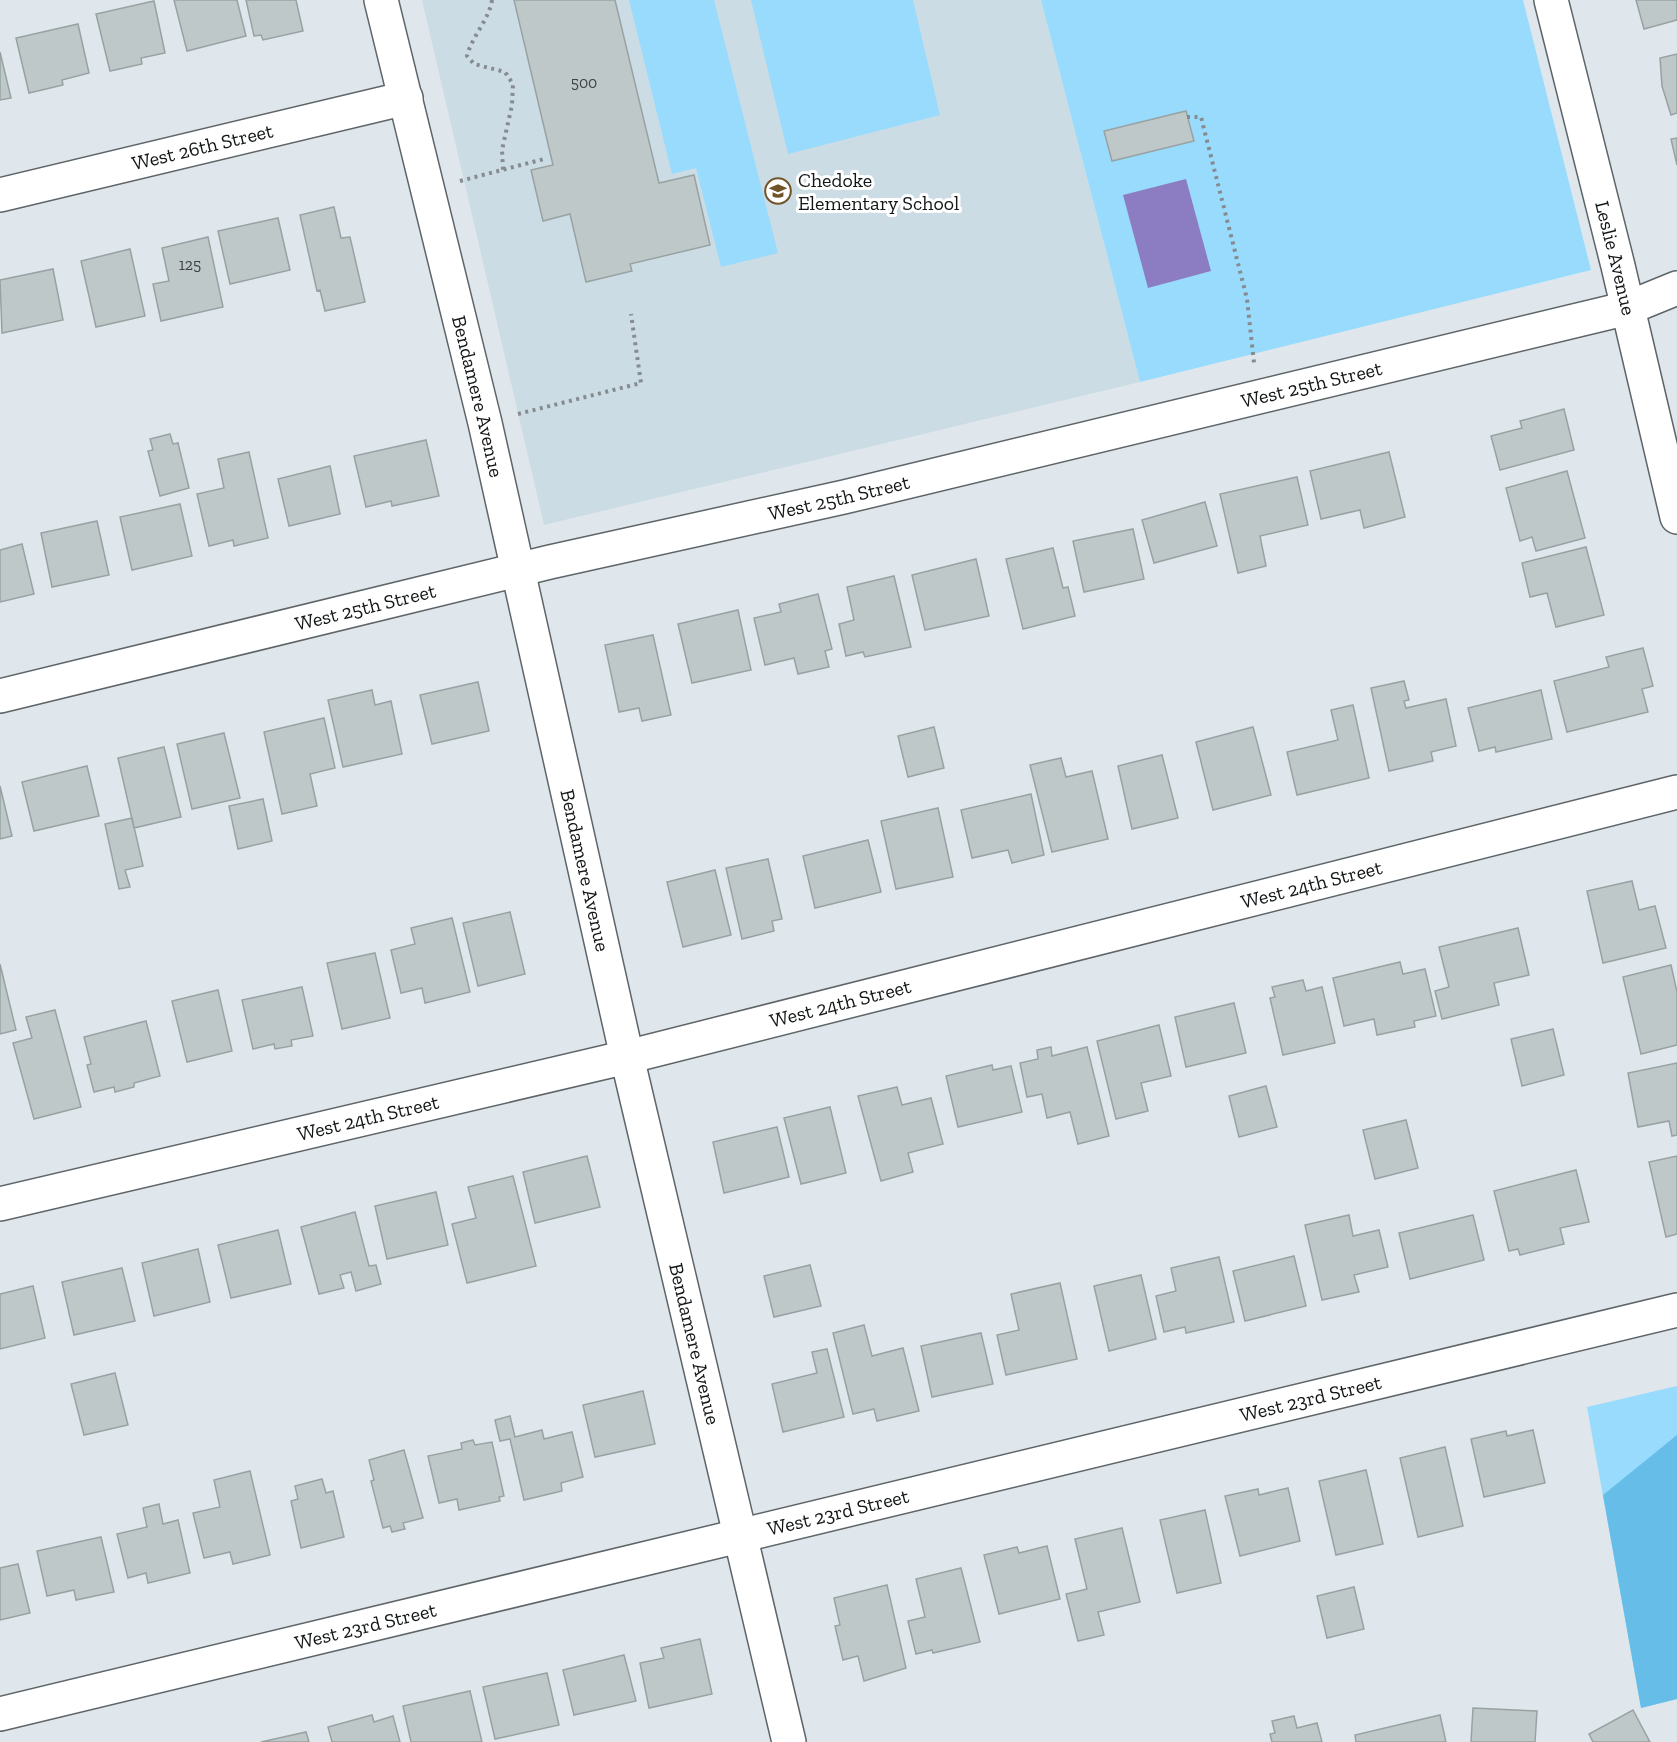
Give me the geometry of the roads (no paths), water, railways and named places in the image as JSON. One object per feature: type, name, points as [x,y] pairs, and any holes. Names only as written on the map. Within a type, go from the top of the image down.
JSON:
[{"type":"street","name":"Bendamere Avenue","points":[[381,0],[485,423],[627,1057],[789,1742]]},
{"type":"street","name":"Leslie Avenue","points":[[1551,0],[1628,308],[1677,517]]},
{"type":"street","name":"West 26th Street","points":[[0,195],[406,98]]},
{"type":"street","name":"West 25th Street","points":[[0,696],[517,570],[844,497],[1628,308],[1677,288]]},
{"type":"street","name":"West 24th Street","points":[[0,1204],[627,1057],[1677,792]]},
{"type":"street","name":"West 23rd Street","points":[[0,1714],[1677,1310]]},
{"type":"place","name":"Chedoke Elementary School","points":[[778,191]]}]
